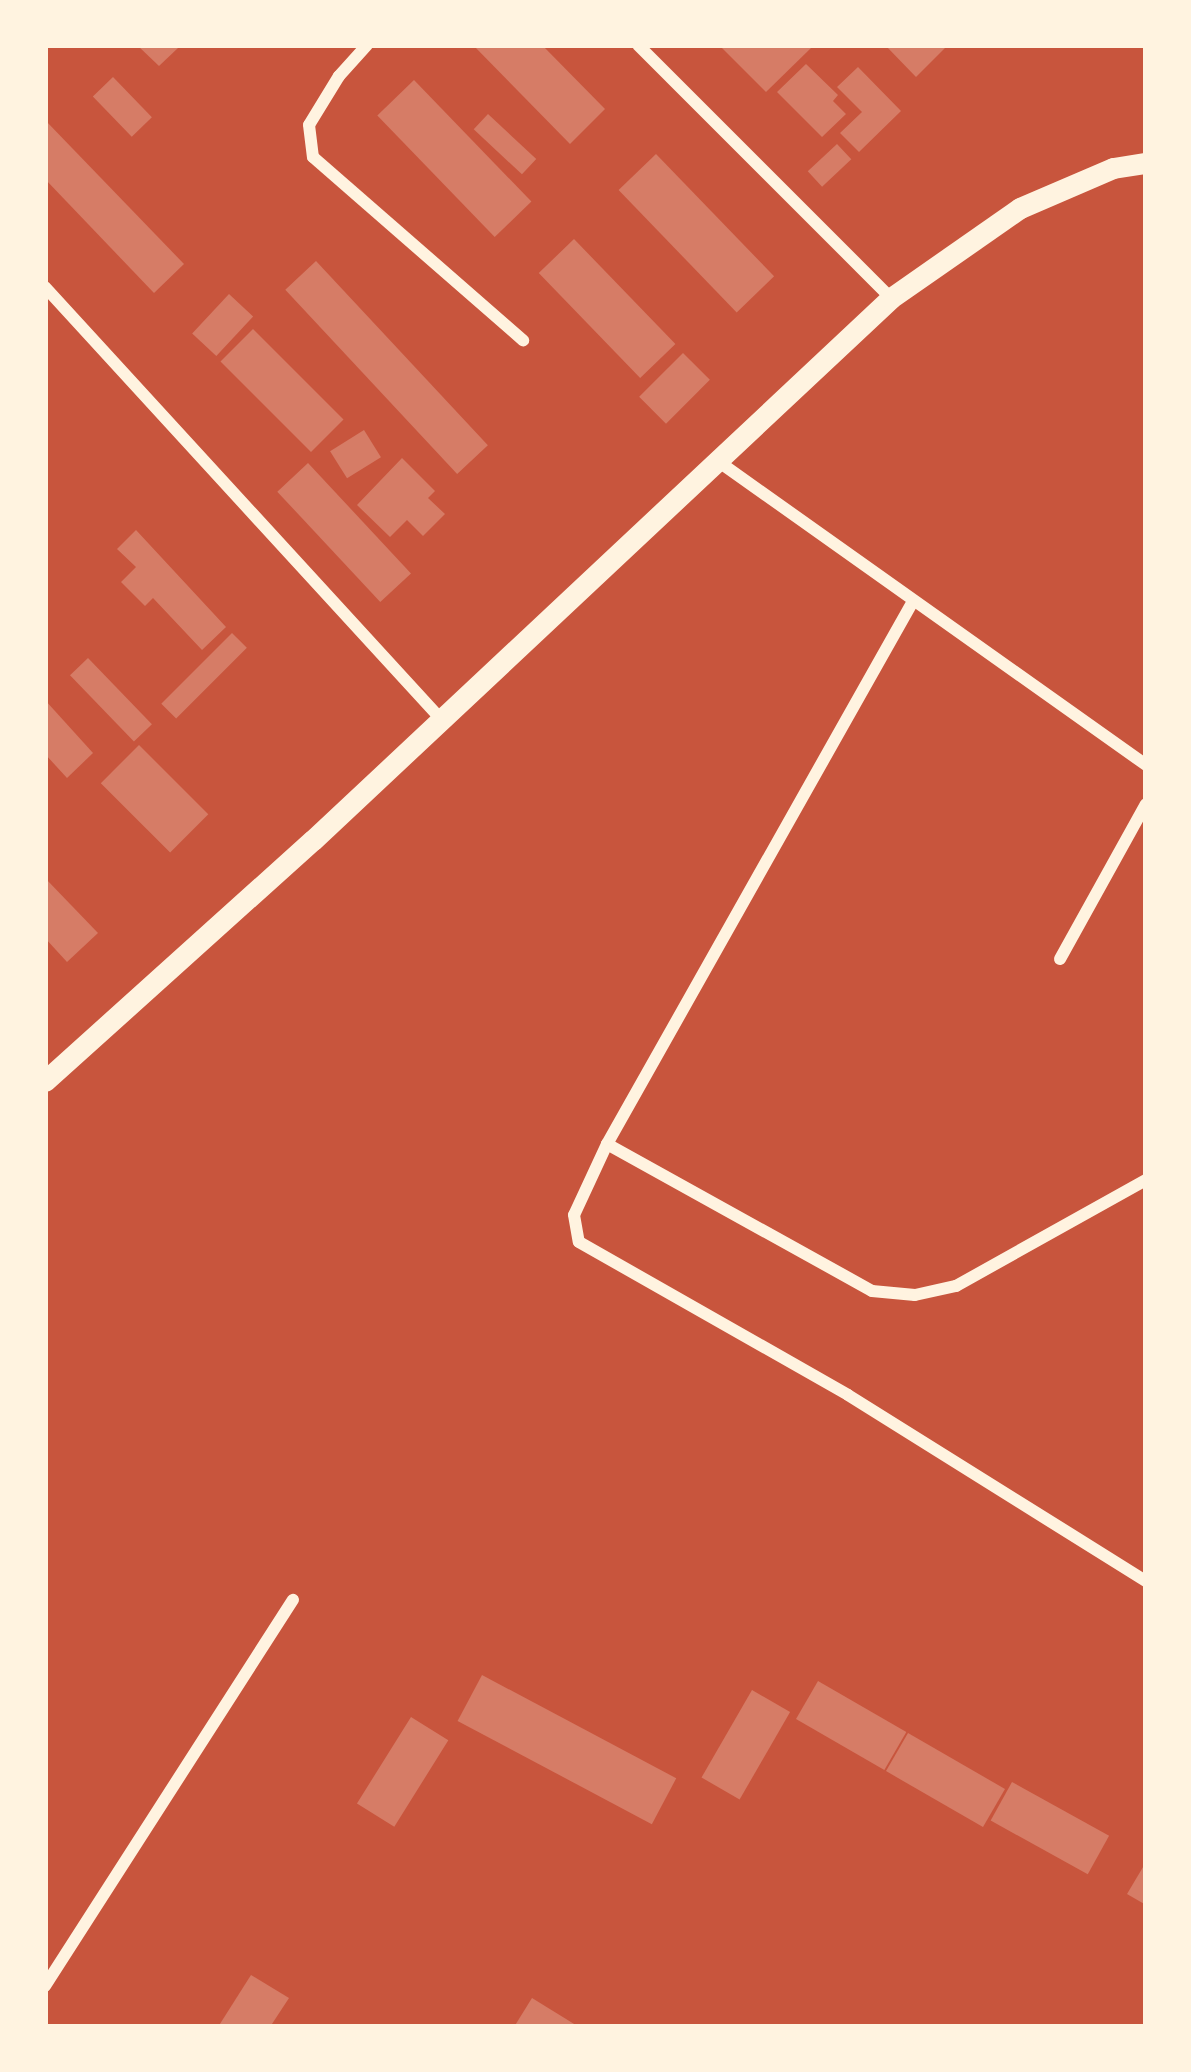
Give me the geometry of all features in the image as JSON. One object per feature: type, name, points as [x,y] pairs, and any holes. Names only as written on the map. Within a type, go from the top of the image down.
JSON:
[{"type":"street","points":[[367,45],[309,125],[313,157],[523,340]]},
{"type":"street","points":[[638,45],[891,298]]},
{"type":"street","points":[[45,1081],[313,841],[714,459],[891,298],[1020,208],[1113,168],[1146,163]]},
{"type":"street","points":[[45,287],[440,718]]},
{"type":"street","points":[[714,459],[1146,765]]},
{"type":"street","points":[[912,603],[607,1144],[574,1215],[579,1242],[848,1395],[1146,1581]]},
{"type":"street","points":[[1060,959],[1146,804]]},
{"type":"street","points":[[607,1144],[872,1291],[915,1295],[956,1286],[1146,1180]]},
{"type":"street","points":[[45,1986],[293,1600]]},
{"type":"building","points":[[137,45],[175,45],[178,48],[159,66]]},
{"type":"building","points":[[473,45],[542,45],[605,109],[570,144]]},
{"type":"building","points":[[719,45],[808,45],[811,48],[766,92]]},
{"type":"building","points":[[885,45],[948,45],[916,77]]},
{"type":"building","points":[[806,64],[838,95],[833,101],[846,114],[822,137],[777,92]]},
{"type":"building","points":[[858,67],[901,111],[859,152],[840,133],[862,112],[837,87]]},
{"type":"building","points":[[113,77],[152,117],[132,137],[93,96]]},
{"type":"building","points":[[414,80],[531,202],[495,237],[377,115]]},
{"type":"building","points":[[488,114],[536,159],[522,174],[474,129]]},
{"type":"building","points":[[45,120],[184,264],[154,293],[45,179]]},
{"type":"building","points":[[837,144],[851,159],[822,187],[808,171]]},
{"type":"building","points":[[656,154],[774,276],[737,312],[619,190]]},
{"type":"building","points":[[574,239],[675,344],[640,378],[539,273]]},
{"type":"building","points":[[316,261],[488,445],[457,474],[285,290]]},
{"type":"building","points":[[229,294],[253,317],[216,356],[192,333]]},
{"type":"building","points":[[253,329],[344,420],[311,452],[220,362]]},
{"type":"building","points":[[683,353],[710,380],[666,424],[639,397]]},
{"type":"building","points":[[364,430],[381,457],[347,478],[330,451]]},
{"type":"building","points":[[402,458],[435,491],[428,498],[445,514],[423,536],[407,520],[390,537],[357,505]]},
{"type":"building","points":[[308,463],[411,573],[380,602],[277,492]]},
{"type":"building","points":[[136,530],[226,627],[202,650],[153,598],[145,606],[121,582],[136,567],[117,549]]},
{"type":"building","points":[[232,633],[247,648],[176,719],[161,704]]},
{"type":"building","points":[[88,658],[152,724],[134,742],[70,675]]},
{"type":"building","points":[[45,700],[93,753],[67,778],[45,754]]},
{"type":"building","points":[[139,745],[208,814],[170,852],[101,783]]},
{"type":"building","points":[[45,878],[98,933],[67,962],[45,938]]},
{"type":"building","points":[[482,1675],[676,1778],[652,1824],[458,1721]]},
{"type":"building","points":[[818,1681],[906,1732],[884,1770],[796,1719]]},
{"type":"building","points":[[752,1690],[790,1712],[740,1799],[702,1777]]},
{"type":"building","points":[[411,1717],[448,1740],[394,1827],[357,1804]]},
{"type":"building","points":[[908,1733],[1005,1789],[983,1827],[886,1771]]},
{"type":"building","points":[[1012,1782],[1109,1836],[1088,1874],[991,1820]]},
{"type":"building","points":[[1146,1862],[1146,1905],[1127,1894]]},
{"type":"building","points":[[251,1975],[289,1998],[270,2027],[218,2027]]},
{"type":"building","points":[[532,1998],[579,2027],[514,2027]]}]
